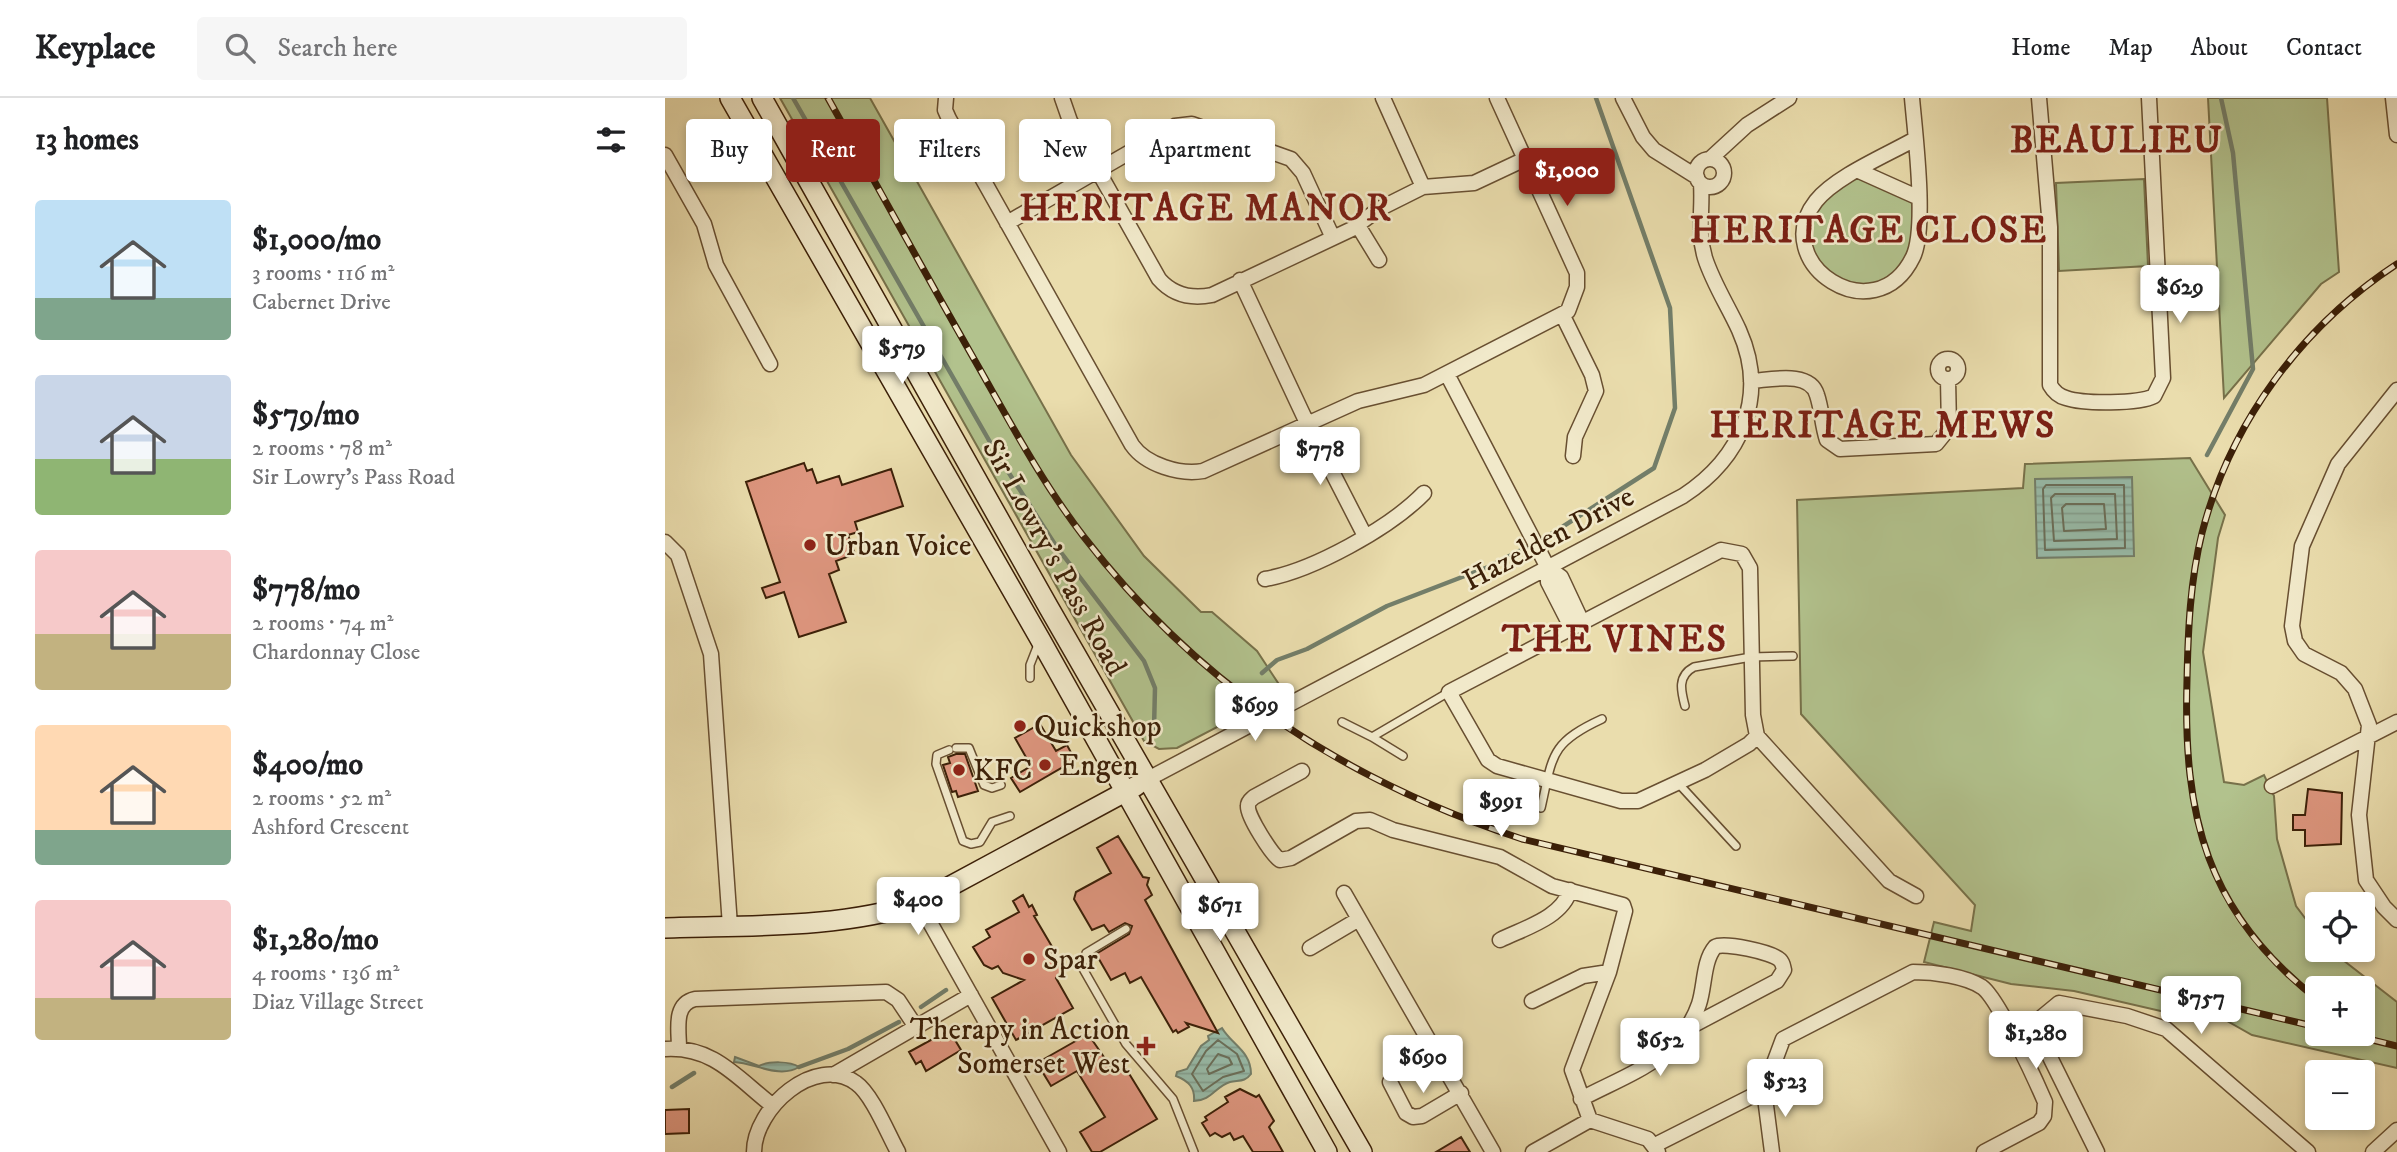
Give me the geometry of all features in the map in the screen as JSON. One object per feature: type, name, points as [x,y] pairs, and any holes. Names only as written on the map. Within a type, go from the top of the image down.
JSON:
[{"type":"main road","name":"Sir Lowry's Pass Road","points":[[730,98],[1040,639],[1327,1152]]},
{"type":"main road","name":"Sir Lowry's Pass Road","points":[[762,98],[1362,1152]]},
{"type":"main road","points":[[665,928],[855,919],[919,903],[1148,779]]},
{"type":"street","points":[[946,98],[945,110],[949,119],[1137,453],[1186,473],[1203,471],[1358,401],[1406,392],[1563,316],[1577,287],[1577,273],[1497,98]]},
{"type":"street","points":[[1062,98],[1069,119]]},
{"type":"street","points":[[1383,98],[1423,187]]},
{"type":"street","points":[[1623,98],[1648,144],[1676,163],[1721,182],[1730,143]]},
{"type":"street","name":"Hazelden Drive","points":[[1148,779],[1683,496],[1713,474],[1732,450],[1743,426],[1751,382],[1743,339],[1705,256],[1699,224],[1704,174],[1747,125],[1789,98]]},
{"type":"street","points":[[1912,98],[1915,139],[1919,230],[1915,254],[1903,274],[1874,290],[1854,290],[1833,284],[1817,271],[1808,254],[1806,221],[1815,202],[1828,190],[1915,139]]},
{"type":"street","points":[[2039,98],[2050,227],[2050,385],[2058,395],[2073,400],[2132,401],[2154,396],[2164,379],[2149,98]]},
{"type":"street","points":[[2393,98],[2397,135]]},
{"type":"street","points":[[1111,164],[1175,126],[1192,124],[1206,127],[1291,159],[1303,173],[1333,238]]},
{"type":"street","points":[[665,155],[704,224],[716,265],[771,364]]},
{"type":"street","points":[[1105,182],[1166,286],[1200,298],[1212,295],[1333,238],[1379,209],[1423,187],[1474,183],[1525,159]]},
{"type":"street","points":[[1704,174],[1723,167]]},
{"type":"street","points":[[1859,171],[1917,197]]},
{"type":"street","points":[[1007,223],[1080,182]]},
{"type":"street","points":[[1357,225],[1379,260]]},
{"type":"street","points":[[1240,280],[1307,423],[1365,536]]},
{"type":"street","points":[[1563,316],[1595,385],[1594,397],[1574,438],[1573,456]]},
{"type":"street","points":[[1447,374],[1548,568],[1548,582],[1576,624]]},
{"type":"street","points":[[1751,382],[1799,379],[1808,382],[1817,395],[1827,440],[1840,449],[1936,444],[1949,428],[1948,379]]},
{"type":"street","points":[[2397,390],[2338,464],[2302,546],[2292,625],[2295,641],[2304,654],[2341,673],[2355,688],[2369,725],[2360,815],[2366,880],[2384,907],[2397,920]]},
{"type":"street","points":[[1265,579],[1305,567],[1365,536],[1402,515],[1424,493]]},
{"type":"street","points":[[665,542],[678,555],[711,654],[730,926]]},
{"type":"street","points":[[1756,736],[1741,749],[1678,783],[1638,801],[1621,801],[1497,766],[1488,760],[1449,692],[1708,556],[1721,550],[1742,554],[1750,568],[1751,657],[1756,736],[1889,881],[1916,897]]},
{"type":"street","points":[[2271,786],[2397,722]]},
{"type":"street","points":[[1302,771],[1254,797],[1248,803],[1249,811],[1266,842],[1280,860],[1291,858],[1356,821],[1370,820],[1394,830],[1500,857],[1552,886],[1623,905],[1625,911],[1609,972],[1573,1064],[1572,1077],[1590,1120]]},
{"type":"street","points":[[1500,940],[1556,912],[1565,904],[1570,890]]},
{"type":"street","points":[[1344,893],[1493,1152]]},
{"type":"street","points":[[919,903],[1059,1152]]},
{"type":"street","points":[[1310,948],[1359,919]]},
{"type":"street","points":[[1581,1099],[1674,1048],[1699,1005],[1710,955],[1715,947],[1724,944],[1774,956],[1781,961],[1784,970],[1777,981],[1686,1030]]},
{"type":"street","points":[[1532,1001],[1583,976],[1609,972]]},
{"type":"street","points":[[1772,1152],[1764,1090],[1779,1045],[1790,1034],[1913,972],[1968,981],[1989,992],[2045,1102],[2044,1116],[2039,1123],[1984,1152]]},
{"type":"street","points":[[772,1106],[707,1054],[672,1049],[680,1010],[686,1003],[695,999],[886,992],[898,1000],[916,1027]]},
{"type":"street","points":[[754,1152],[757,1128],[772,1106],[792,1087],[833,1075],[971,995]]},
{"type":"street","points":[[2097,1152],[2040,1037],[2042,1017],[2059,1003],[2136,1018],[2166,1029],[2308,1152]]},
{"type":"street","points":[[833,1075],[853,1080],[863,1089],[898,1152]]},
{"type":"street","points":[[1389,1082],[1406,1113],[1413,1117],[1422,1116],[1461,1093]]},
{"type":"street","points":[[1533,1152],[1590,1120],[1648,1139],[1657,1149],[1764,1090]]},
{"type":"street","points":[[2373,1152],[2397,1130]]},
{"type":"lane","points":[[1030,678],[1030,665],[1040,639]]},
{"type":"lane","points":[[1685,706],[1681,684],[1687,670],[1710,662],[1793,656]]},
{"type":"lane","points":[[1372,737],[1449,692]]},
{"type":"lane","points":[[1541,808],[1555,752],[1562,741],[1602,719]]},
{"type":"lane","points":[[1342,722],[1403,756]]},
{"type":"lane","points":[[1001,785],[992,788],[984,785],[969,748],[939,753],[936,764],[963,841],[971,844],[980,842],[992,822],[1010,816]]},
{"type":"lane","points":[[1678,783],[1736,846]]},
{"type":"lane","points":[[1126,929],[1086,953],[1082,967],[1126,1044],[1173,1099],[1194,1152]]},
{"type":"green space","points":[[780,98],[870,98],[894,141],[894,182],[917,182],[1071,455],[1144,556],[1201,612],[1212,612],[1257,651],[1284,692],[1177,748],[1159,749],[1144,741],[828,182],[880,182],[880,119],[792,119]]},
{"type":"green space","points":[[2208,98],[2327,98],[2339,272],[2321,284],[2224,398]]},
{"type":"green space","points":[[1853,169],[1912,197],[1914,250],[1901,273],[1875,288],[1828,282],[1802,237],[1805,213]]},
{"type":"green space","points":[[2144,179],[2148,266],[2059,271],[2056,183]]},
{"type":"green space","points":[[2190,458],[2225,515],[2218,538],[2203,652],[2224,782],[2244,785],[2264,775],[2274,796],[2277,839],[2296,906],[2305,918],[2305,962],[2345,962],[2364,976],[2305,976],[2305,1046],[2375,1046],[2375,985],[2397,1002],[2397,1068],[2375,1063],[2375,1060],[2362,1060],[2252,1035],[2227,1021],[2204,1021],[2074,991],[2011,984],[1924,962],[1934,922],[1971,931],[1975,905],[1801,714],[1797,500],[2023,488],[2025,464]]},
{"type":"water","points":[[2132,477],[2134,556],[2037,558],[2035,479]]},
{"type":"water","points":[[1222,1028],[1248,1059],[1251,1074],[1244,1080],[1225,1084],[1205,1099],[1194,1101],[1192,1089],[1188,1083],[1176,1076],[1177,1072],[1187,1069],[1201,1046],[1209,1040],[1208,1036]]},
{"type":"water","points":[[735,1057],[759,1066],[779,1062],[799,1067],[775,1071],[734,1062]]},
{"type":"building","name":"Urban Voice","points":[[804,463],[807,471],[812,469],[817,483],[839,476],[842,485],[891,469],[903,506],[855,522],[858,532],[848,535],[855,554],[836,561],[839,570],[829,574],[846,622],[799,637],[784,592],[766,598],[762,588],[780,582],[746,482]]},
{"type":"building","points":[[1040,724],[1056,751],[1067,745],[1075,760],[1020,792],[1011,778],[1031,766],[1015,738]]},
{"type":"building","name":"KFC","points":[[965,754],[978,791],[958,797],[956,791],[952,792],[943,765],[950,763],[948,757]]},
{"type":"building","points":[[2308,789],[2342,793],[2341,844],[2305,846],[2305,830],[2293,830],[2293,815],[2305,815]]},
{"type":"building","points":[[1118,836],[1143,877],[1149,878],[1147,885],[1152,895],[1145,900],[1218,1033],[1186,1023],[1189,1027],[1178,1033],[1176,1030],[1173,1032],[1141,977],[1130,983],[1125,973],[1111,980],[1096,954],[1129,934],[1132,926],[1125,923],[1109,932],[1104,925],[1092,930],[1074,899],[1076,892],[1111,873],[1097,848]]},
{"type":"building","points":[[1023,895],[1029,907],[1032,905],[1037,915],[1034,916],[1054,950],[1051,951],[1062,971],[1056,978],[1073,1008],[1016,1040],[992,998],[1024,980],[1003,973],[998,966],[992,969],[984,965],[973,947],[990,937],[986,930],[1019,912],[1013,901]]},
{"type":"building","points":[[949,1030],[961,1050],[926,1071],[921,1061],[916,1064],[909,1052]]},
{"type":"building","points":[[1088,1034],[1115,1073],[1125,1067],[1157,1119],[1100,1152],[1092,1152],[1080,1132],[1105,1117],[1077,1071],[1051,1086],[1037,1063]]},
{"type":"building","points":[[1240,1089],[1256,1097],[1259,1095],[1274,1121],[1269,1127],[1283,1152],[1253,1152],[1243,1136],[1234,1140],[1230,1133],[1222,1137],[1215,1133],[1210,1136],[1202,1123],[1207,1120],[1205,1117],[1228,1102],[1225,1097]]},
{"type":"building","points":[[689,1109],[689,1133],[665,1134],[665,1110]]},
{"type":"building","points":[[1461,1137],[1470,1152],[1436,1152]]},
{"type":"waterway","points":[[793,98],[998,456],[1056,546],[1144,661],[1155,688],[1154,728]]},
{"type":"waterway","points":[[1545,538],[1654,468],[1675,408],[1670,308],[1596,98]]},
{"type":"waterway","points":[[2207,455],[2253,369],[2233,153],[2221,98]]},
{"type":"waterway","points":[[1262,673],[1277,660],[1307,649],[1387,606],[1488,567],[1527,547]]},
{"type":"waterway","points":[[921,1007],[946,990]]},
{"type":"waterway","points":[[799,1067],[848,1049],[899,1022]]},
{"type":"waterway","points":[[672,1087],[694,1073]]},
{"type":"railway","points":[[828,98],[1015,432],[1084,537],[1128,590],[1176,638],[1226,682],[1279,722],[1336,757],[1395,788],[1522,839],[2305,1024]]},
{"type":"railway","points":[[2305,989],[2279,966],[2249,932],[2226,896],[2209,858],[2197,818],[2190,775],[2187,729],[2192,588],[2202,533],[2215,492],[2231,453],[2251,416],[2274,380],[2301,347],[2362,289],[2397,264]]},
{"type":"railway","points":[[2375,1041],[2397,1046]]},
{"type":"place","name":"Urban Voice","points":[[810,545]]},
{"type":"place","name":"Quickshop","points":[[1020,726]]},
{"type":"place","name":"Engen","points":[[1045,765]]},
{"type":"place","name":"KFC","points":[[959,770]]},
{"type":"place","name":"Spar","points":[[1029,959]]},
{"type":"place","name":"Therapy in Action Somerset West","points":[[1146,1046]]},
{"type":"district","name":"BEAULIEU","points":[[2117,139]]},
{"type":"district","name":"HERITAGE MANOR","points":[[1206,207]]},
{"type":"district","name":"HERITAGE CLOSE","points":[[1869,229]]},
{"type":"district","name":"HERITAGE MEWS","points":[[1883,424]]},
{"type":"district","name":"THE VINES","points":[[1615,638]]}]
